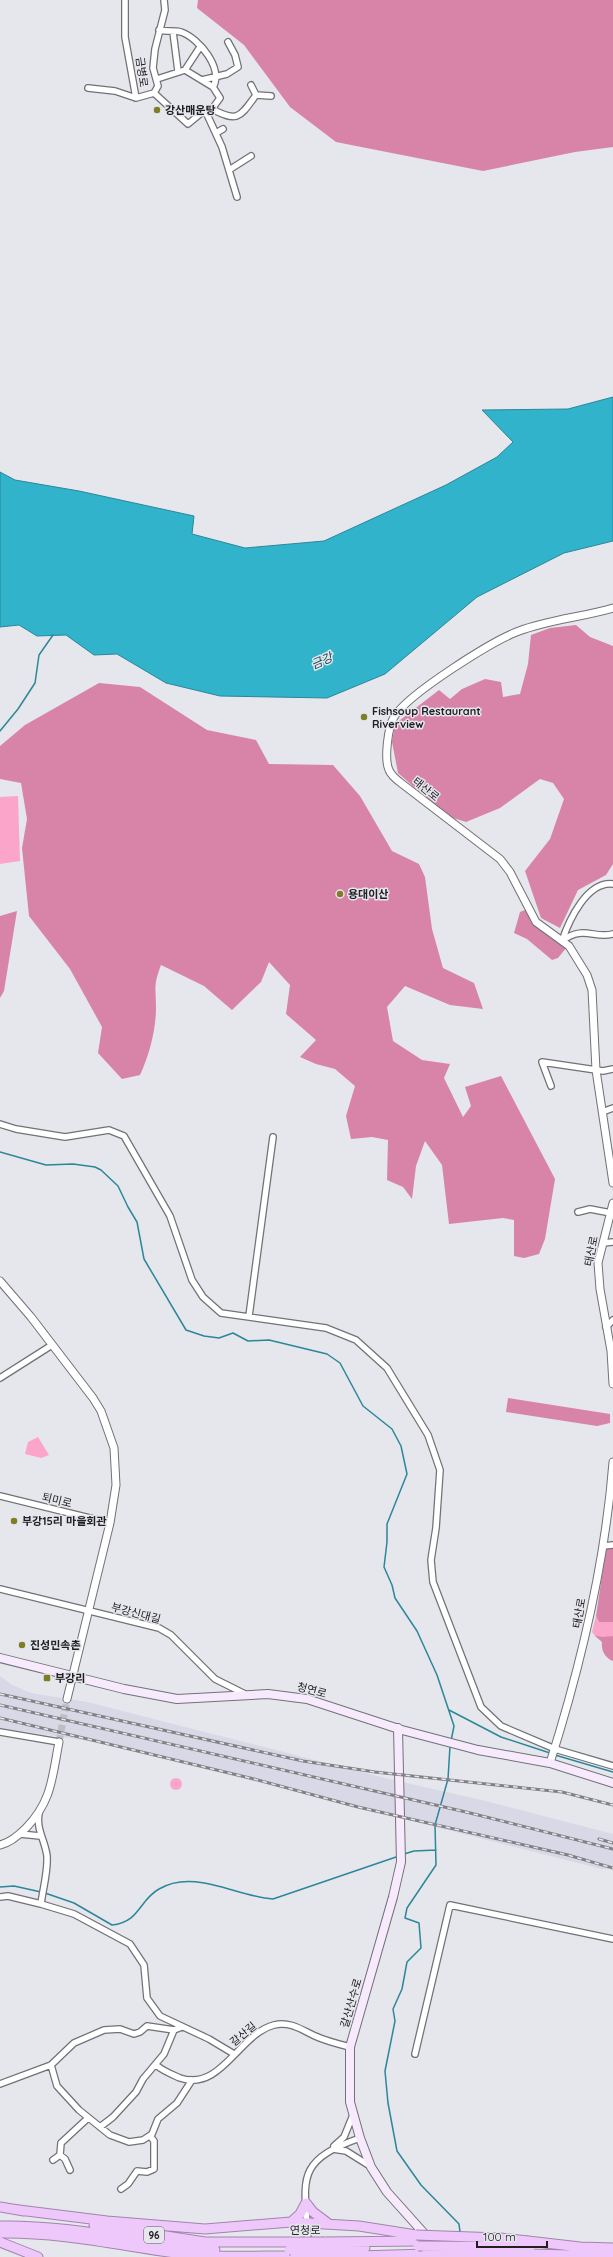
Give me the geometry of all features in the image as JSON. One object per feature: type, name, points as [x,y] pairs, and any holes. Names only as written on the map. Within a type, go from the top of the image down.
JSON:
[{"type":"highway","points":[[291,2222],[300,2214],[306,2203],[313,2212],[329,2224]]},
{"type":"highway","name":"연청로","points":[[0,2207],[107,2227],[205,2242],[290,2249]]},
{"type":"highway","points":[[19,2210],[107,2221],[205,2229],[291,2222],[329,2224],[418,2241]]},
{"type":"highway","name":"연청로","points":[[0,2226],[17,2226],[104,2234],[212,2250],[324,2250],[418,2241],[529,2248],[613,2248]]},
{"type":"highway","name":"연청로","points":[[0,2233],[36,2234],[112,2242],[191,2255],[290,2249]]},
{"type":"highway","points":[[0,2242],[38,2257]]},
{"type":"highway","points":[[290,2249],[426,2254],[529,2248],[613,2256]]},
{"type":"main road","name":"청연로","points":[[0,1658],[124,1689],[177,1699],[268,1694],[306,1699],[400,1729],[478,1750],[551,1762],[613,1783]]},
{"type":"main road","name":"갈산산수로","points":[[400,1729],[401,1856],[393,1897],[350,2047],[349,2082],[353,2115],[371,2167],[387,2192],[445,2257]]},
{"type":"street","name":"금병로","points":[[88,88],[115,92],[136,98],[125,37],[124,0]]},
{"type":"street","points":[[136,98],[154,93],[158,86],[153,68],[159,30],[165,10],[164,0]]},
{"type":"street","points":[[159,30],[180,32],[188,35],[200,47],[213,64],[216,77],[213,87]]},
{"type":"street","points":[[173,32],[178,71]]},
{"type":"street","points":[[202,80],[227,74],[238,68],[235,55],[228,42]]},
{"type":"street","points":[[185,70],[200,47]]},
{"type":"street","points":[[157,79],[185,70],[213,87],[220,98],[212,109]]},
{"type":"street","points":[[251,85],[256,95]]},
{"type":"street","points":[[154,93],[188,124],[205,110],[212,109],[228,118],[233,118],[240,115],[256,95]]},
{"type":"street","points":[[256,95],[271,96]]},
{"type":"street","points":[[205,110],[216,133],[237,196]]},
{"type":"street","points":[[216,133],[223,129]]},
{"type":"street","points":[[229,170],[251,156]]},
{"type":"street","name":"태산로","points":[[613,608],[531,627],[499,640],[457,666],[403,706],[394,717],[389,736],[387,761],[389,771],[393,776],[437,812],[486,847],[500,859],[510,872],[536,922],[562,940],[576,957],[592,990],[596,1070],[612,1165],[613,1183]]},
{"type":"street","points":[[562,940],[566,929],[590,890],[599,885],[613,884]]},
{"type":"street","points":[[562,940],[578,933],[590,932],[608,935],[613,934]]},
{"type":"street","points":[[551,1086],[542,1062],[604,1071],[613,1069]]},
{"type":"street","points":[[602,1112],[613,1108]]},
{"type":"street","points":[[0,1124],[16,1129],[65,1137],[109,1130],[124,1136],[170,1216],[192,1280],[203,1297],[221,1313],[326,1328],[356,1340],[387,1368],[428,1435],[440,1470],[436,1528],[431,1560],[434,1582],[481,1707],[501,1726],[555,1749],[613,1766]]},
{"type":"street","points":[[249,1316],[273,1137]]},
{"type":"street","name":"태산로","points":[[613,1203],[598,1262],[598,1277],[609,1332],[613,1384]]},
{"type":"street","points":[[578,1212],[590,1209],[611,1213]]},
{"type":"street","points":[[603,1243],[613,1242]]},
{"type":"street","points":[[0,1281],[52,1344],[93,1398],[108,1430],[117,1469],[110,1524],[87,1610],[67,1699]]},
{"type":"street","points":[[609,1332],[613,1320]]},
{"type":"street","points":[[0,1378],[52,1344]]},
{"type":"street","name":"태산로","points":[[551,1762],[581,1661],[603,1546],[613,1462]]},
{"type":"street","name":"퇴미로","points":[[0,1496],[110,1524]]},
{"type":"street","points":[[603,1546],[613,1545]]},
{"type":"street","name":"부강신대길","points":[[0,1589],[159,1628],[171,1635],[215,1679],[247,1695]]},
{"type":"street","points":[[0,1732],[59,1742],[52,1782],[46,1803],[20,1834],[0,1846]]},
{"type":"street","points":[[39,1813],[37,1823],[40,1836],[45,1844],[47,1859],[41,1902]]},
{"type":"street","points":[[20,1834],[40,1836]]},
{"type":"street","points":[[0,1897],[8,1896],[41,1902],[74,1914],[130,1944],[144,1965],[145,1987],[151,2006],[160,2016],[209,2039],[234,2054]]},
{"type":"street","points":[[415,2054],[450,1905],[613,1939]]},
{"type":"street","name":"갈산길","points":[[156,2065],[170,2074],[196,2081],[210,2076],[255,2035],[275,2024],[286,2024],[315,2036],[350,2047]]},
{"type":"street","points":[[0,2084],[50,2065],[74,2043],[104,2030],[120,2029],[134,2034],[140,2032],[147,2026],[155,2025],[174,2030],[182,2027]]},
{"type":"street","points":[[100,2127],[113,2117],[136,2092],[143,2078],[156,2065],[164,2054],[174,2030]]},
{"type":"street","points":[[50,2065],[57,2086],[88,2118],[110,2135],[129,2142],[143,2140],[150,2136],[158,2119],[177,2103],[192,2080]]},
{"type":"street","points":[[308,2257],[306,2184],[309,2171],[317,2158],[344,2137],[353,2115]]},
{"type":"street","points":[[53,2160],[60,2155],[61,2144],[88,2118]]},
{"type":"street","points":[[121,2189],[128,2184],[137,2171],[147,2172],[154,2169],[154,2141],[150,2136]]},
{"type":"street","points":[[330,2149],[360,2138]]},
{"type":"street","points":[[330,2149],[350,2153],[371,2167]]},
{"type":"street","points":[[60,2155],[65,2159],[70,2170]]},
{"type":"shaded area","points":[[198,0],[613,0],[613,147],[575,152],[483,171],[336,142],[290,107],[244,45],[197,8]]},
{"type":"shaded area","points":[[576,625],[590,637],[613,646],[613,864],[606,875],[578,890],[560,928],[541,918],[525,871],[550,839],[564,799],[553,783],[540,779],[500,808],[466,822],[447,816],[398,773],[392,742],[395,724],[439,690],[450,699],[462,689],[485,679],[501,682],[503,697],[520,694],[528,664],[531,635],[550,628]]},
{"type":"shaded area","points":[[99,683],[140,687],[207,730],[256,740],[269,764],[333,765],[360,796],[392,851],[419,864],[425,877],[432,929],[443,968],[474,983],[483,1009],[450,1005],[405,986],[387,1007],[393,1041],[422,1060],[450,1064],[444,1078],[463,1117],[471,1106],[465,1087],[501,1076],[555,1179],[545,1239],[539,1254],[524,1258],[514,1256],[514,1220],[503,1218],[449,1224],[442,1165],[425,1141],[416,1166],[412,1199],[403,1187],[387,1180],[388,1140],[372,1137],[351,1139],[346,1116],[355,1086],[335,1069],[316,1064],[300,1057],[316,1040],[286,1014],[290,985],[269,962],[261,982],[232,1010],[204,986],[161,965],[156,983],[156,1016],[153,1034],[149,1051],[140,1075],[122,1079],[98,1053],[102,1027],[70,969],[29,916],[22,848],[27,819],[21,783],[0,779],[0,746],[25,725]]},
{"type":"shaded area","points":[[18,796],[20,861],[0,864],[0,797]]},
{"type":"shaded area","points":[[525,910],[532,921],[567,947],[558,958],[552,960],[527,939],[514,933],[520,912]]},
{"type":"shaded area","points":[[17,911],[4,991],[0,998],[0,916]]},
{"type":"shaded area","points":[[508,1398],[610,1414],[610,1423],[597,1426],[506,1412]]},
{"type":"shaded area","points":[[38,1437],[49,1455],[41,1458],[25,1454],[28,1442]]},
{"type":"shaded area","points":[[613,1547],[613,1622],[599,1622],[596,1616],[606,1549]]},
{"type":"shaded area","points":[[596,1616],[599,1622],[613,1622],[613,1636],[601,1637],[596,1636],[592,1632]]},
{"type":"shaded area","points":[[594,1635],[602,1637],[613,1636],[613,1661],[606,1656],[603,1651],[602,1642]]},
{"type":"shaded area","points":[[0,1676],[12,1685],[31,1693],[87,1702],[613,1834],[613,1868],[602,1869],[102,1743],[0,1728]]},
{"type":"shaded area","points":[[176,1778],[180,1780],[182,1784],[180,1788],[176,1790],[172,1788],[170,1784],[172,1780]]},
{"type":"water","name":"금강","points":[[613,397],[613,541],[564,553],[477,597],[385,674],[327,698],[220,696],[166,683],[117,654],[94,655],[66,635],[37,636],[19,625],[0,627],[0,472],[15,480],[79,491],[194,516],[192,534],[245,548],[324,541],[446,485],[497,457],[513,442],[482,410],[568,409]]},
{"type":"waterway","points":[[0,731],[18,709],[35,683],[39,655],[53,635]]},
{"type":"waterway","points":[[0,1152],[46,1165],[73,1164],[95,1167],[101,1170],[118,1186],[137,1222],[144,1259],[186,1330],[204,1336],[219,1338],[233,1333],[248,1341],[269,1340],[327,1354],[340,1363],[363,1406],[392,1429],[401,1446],[407,1474],[387,1524],[387,1542],[384,1567],[392,1585],[395,1598],[417,1631],[437,1675],[454,1726],[451,1741]]},
{"type":"waterway","points":[[449,1710],[501,1737],[550,1753]]},
{"type":"waterway","points":[[450,1746],[448,1779],[435,1825],[436,1865],[407,1908],[405,1918],[419,1923],[421,1948],[407,1962],[402,1989],[393,2009],[395,2021],[385,2071],[388,2103],[397,2151],[421,2185],[459,2224],[460,2232]]},
{"type":"waterway","points":[[555,1755],[613,1772]]},
{"type":"waterway","points":[[404,1854],[414,1851],[436,1850]]},
{"type":"waterway","points":[[45,1893],[74,1903],[112,1925],[128,1920],[152,1894],[172,1883],[187,1881],[201,1882],[245,1894],[273,1899],[399,1856]]},
{"type":"waterway","points":[[0,1887],[14,1886],[41,1892]]},
{"type":"tunnel","points":[[59,1742],[67,1699]]},
{"type":"railway","points":[[0,1694],[303,1761],[375,1772],[562,1792],[613,1805]]},
{"type":"railway","points":[[0,1705],[466,1812],[613,1849]]},
{"type":"railway","points":[[0,1718],[254,1779],[358,1807],[568,1855],[613,1868]]},
{"type":"railway","points":[[599,1839],[613,1843]]},
{"type":"place","name":"강산매운탕","points":[[157,110]]},
{"type":"place","name":"Fishsoup Restaurant Riverview","points":[[364,717]]},
{"type":"place","name":"용대이산","points":[[340,894]]},
{"type":"place","name":"부강15리 마을회관","points":[[14,1521]]},
{"type":"place","name":"진성민속촌","points":[[22,1645]]},
{"type":"place","name":"부강리","points":[[47,1678]]}]
